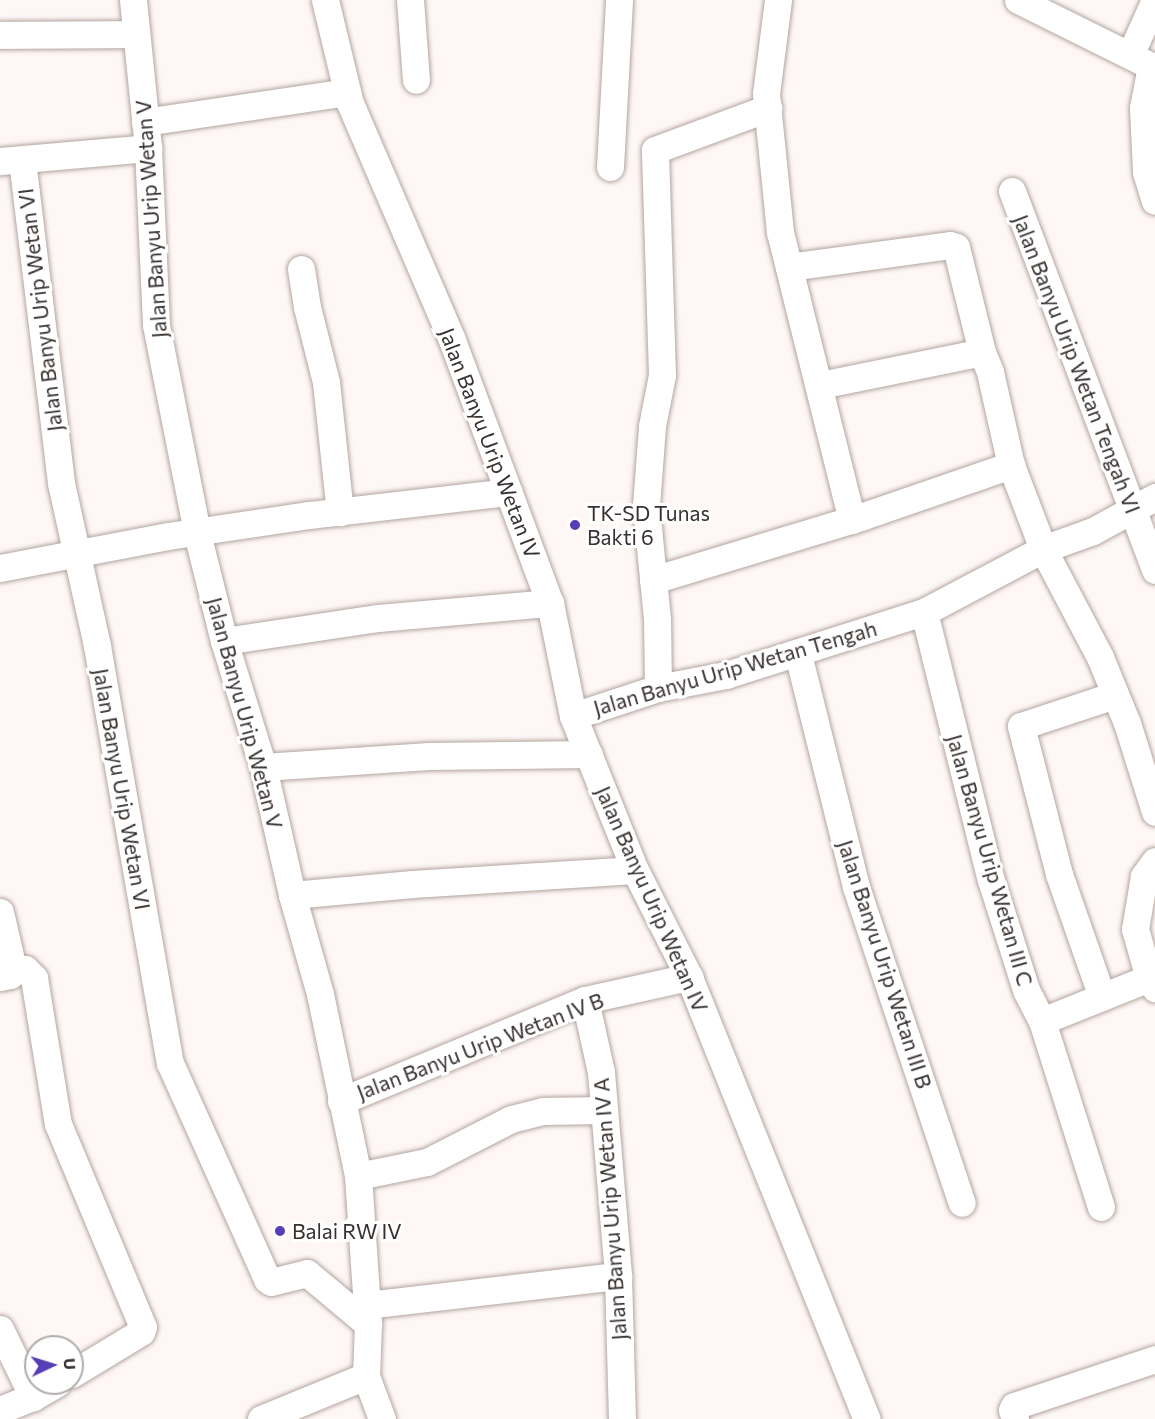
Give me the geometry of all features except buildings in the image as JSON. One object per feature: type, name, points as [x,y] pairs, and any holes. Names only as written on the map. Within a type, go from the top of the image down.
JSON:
[{"type":"street","name":"Jalan Banyu Urip Wetan V","points":[[133,0],[134,34],[146,135],[156,325],[197,533],[224,641],[263,767],[292,895],[320,994],[358,1176],[367,1315],[366,1376],[382,1419]]},
{"type":"street","name":"Jalan Banyu Urip Wetan IV","points":[[325,0],[347,92],[452,340],[550,603],[573,716],[635,870],[689,977],[867,1419]]},
{"type":"street","points":[[410,0],[416,80]]},
{"type":"street","points":[[610,167],[619,0]]},
{"type":"street","points":[[778,0],[766,94],[780,232],[852,520]]},
{"type":"street","points":[[1018,0],[1145,63]]},
{"type":"street","points":[[1155,0],[1145,63],[1143,108],[1146,172],[1155,201]]},
{"type":"street","points":[[0,35],[134,34]]},
{"type":"street","points":[[11,160],[146,135],[347,92]]},
{"type":"street","points":[[658,688],[657,619],[646,506],[652,426],[662,375],[655,150],[768,108]]},
{"type":"street","name":"Jalan Banyu Urip Wetan VI","points":[[11,160],[61,483],[97,646],[170,1063],[267,1279],[271,1282],[307,1273],[367,1315]]},
{"type":"street","name":"Jalan Banyu Urip Wetan Tengah VI","points":[[1012,191],[1143,504],[1155,570]]},
{"type":"street","points":[[789,267],[950,245],[956,247],[982,352],[990,372],[1011,465],[1043,549],[1100,657],[1116,695],[1155,812]]},
{"type":"street","points":[[301,269],[307,307],[326,382],[340,512]]},
{"type":"street","points":[[820,385],[982,352]]},
{"type":"street","points":[[653,580],[852,520],[1011,465]]},
{"type":"street","points":[[0,568],[197,533],[340,512],[509,492]]},
{"type":"street","name":"Jalan Banyu Urip Wetan Tengah","points":[[573,716],[658,688],[726,675],[798,654],[924,612],[1043,549],[1093,531],[1143,504]]},
{"type":"street","points":[[224,641],[378,618],[550,603]]},
{"type":"street","name":"Jalan Banyu Urip Wetan III C","points":[[924,612],[992,880],[1026,990],[1042,1021],[1101,1207]]},
{"type":"street","name":"Jalan Banyu Urip Wetan III B","points":[[798,654],[856,887],[962,1203]]},
{"type":"street","points":[[1102,997],[1059,873],[1021,726],[1116,695]]},
{"type":"street","points":[[263,767],[429,756],[589,754]]},
{"type":"street","points":[[1042,1021],[1102,997],[1152,983],[1135,929],[1144,876],[1155,861]]},
{"type":"street","points":[[292,895],[635,870]]},
{"type":"street","points":[[0,912],[5,973],[25,969],[34,978],[58,1124],[143,1327],[141,1332],[84,1367]]},
{"type":"street","name":"Jalan Banyu Urip Wetan IV B","points":[[341,1101],[585,1000],[689,977]]},
{"type":"street","name":"Jalan Banyu Urip Wetan IV A","points":[[585,1000],[601,1072],[618,1276],[622,1419]]},
{"type":"street","points":[[358,1176],[427,1162],[511,1119],[543,1111],[604,1110]]},
{"type":"street","points":[[367,1315],[618,1276]]},
{"type":"street","points":[[0,1329],[33,1397]]},
{"type":"street","points":[[1015,1419],[1012,1410],[1014,1406],[1155,1359]]},
{"type":"street","points":[[261,1419],[366,1376]]},
{"type":"street","points":[[0,1410],[36,1395]]},
{"type":"place","name":"TK-SD Tunas Bakti 6","points":[[575,525]]},
{"type":"place","name":"Balai RW IV","points":[[280,1231]]}]
